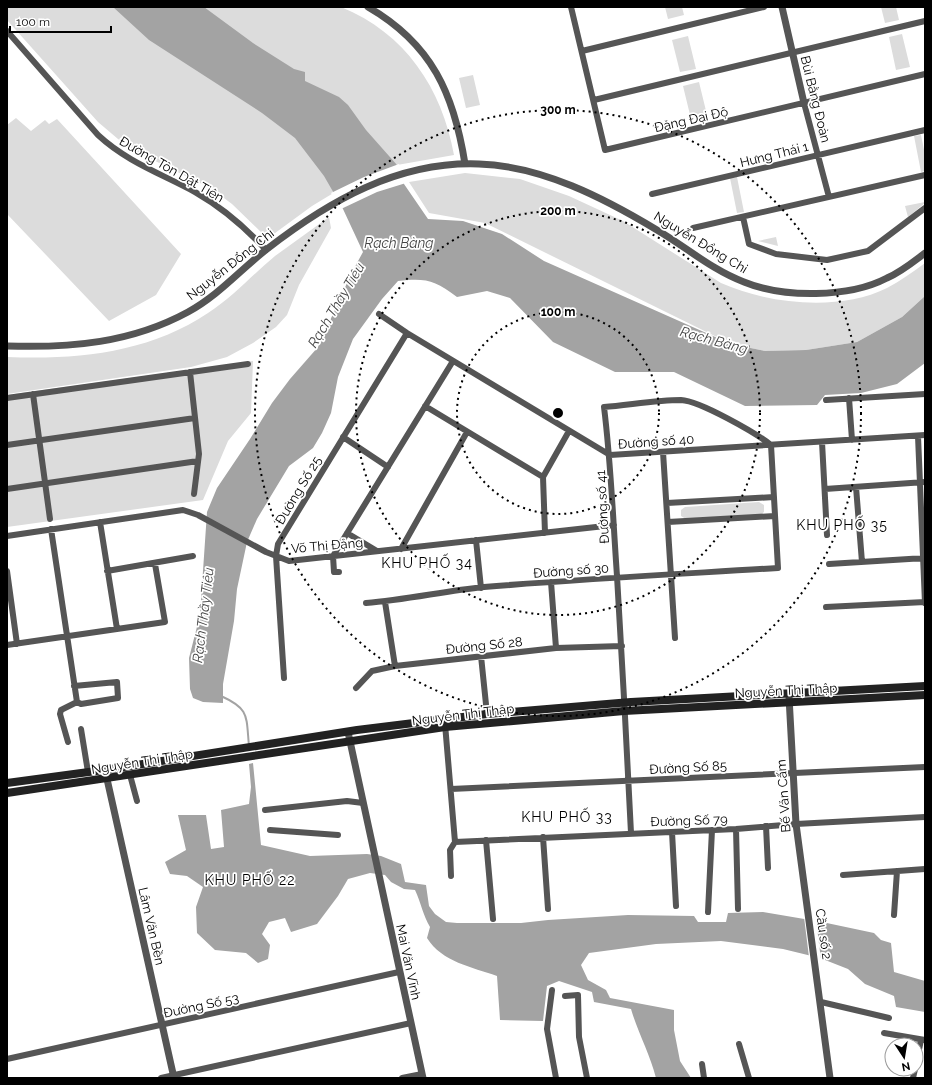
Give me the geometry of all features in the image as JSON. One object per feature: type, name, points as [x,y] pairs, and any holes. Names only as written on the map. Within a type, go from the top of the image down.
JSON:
[{"type":"main road","name":"Nguyễn Thị Thập","points":[[7,783],[105,770],[348,732],[624,706],[789,693],[925,686]]},
{"type":"main road","name":"Nguyễn Thị Thập","points":[[7,793],[350,741],[487,714],[624,706],[789,702],[925,695]]},
{"type":"main road","points":[[105,770],[107,779]]},
{"type":"street","points":[[368,7],[406,34],[430,62],[449,98],[461,138],[465,164]]},
{"type":"street","name":"Đặng Đại Độ","points":[[571,7],[606,150],[925,74]]},
{"type":"street","points":[[582,50],[764,7]]},
{"type":"street","name":"Bùi Bằng Đoàn","points":[[782,7],[804,103],[829,197]]},
{"type":"street","points":[[594,100],[925,21]]},
{"type":"street","name":"Đường Tôn Dật Tiên","points":[[7,31],[98,135],[112,148],[139,165],[196,193],[227,213],[240,223],[266,250]]},
{"type":"street","name":"Hưng Thái 1","points":[[652,194],[817,154],[925,130]]},
{"type":"street","name":"Nguyễn Đổng Chi","points":[[7,346],[43,347],[82,345],[130,335],[157,326],[191,311],[230,283],[266,250],[335,202],[372,184],[398,174],[435,167],[465,164],[503,166],[527,171],[569,186],[609,204],[658,230],[725,274],[761,288],[781,291],[812,292],[846,290],[864,287],[886,279],[925,253]]},
{"type":"street","points":[[693,228],[925,175]]},
{"type":"street","points":[[743,217],[749,244],[776,254],[826,260],[868,251],[925,208]]},
{"type":"street","name":"Đường số 40","points":[[379,314],[407,333],[610,455],[925,435]]},
{"type":"street","name":"Đường Số 25","points":[[284,678],[276,556],[278,544],[407,333]]},
{"type":"street","points":[[339,572],[334,572],[333,556],[453,361]]},
{"type":"street","points":[[7,398],[248,364]]},
{"type":"street","points":[[190,372],[199,454],[194,494]]},
{"type":"street","points":[[33,394],[50,519]]},
{"type":"street","points":[[826,400],[925,394]]},
{"type":"street","points":[[849,398],[852,440]]},
{"type":"street","name":"Đường số 41","points":[[624,706],[622,646],[610,455],[604,407],[682,400],[698,405],[758,434],[771,445]]},
{"type":"street","points":[[425,406],[543,477]]},
{"type":"street","points":[[7,445],[195,418]]},
{"type":"street","points":[[545,533],[543,477],[569,431]]},
{"type":"street","points":[[401,549],[467,432]]},
{"type":"street","points":[[826,607],[925,602],[922,482],[918,436]]},
{"type":"street","points":[[343,437],[388,467]]},
{"type":"street","points":[[822,442],[827,535]]},
{"type":"street","points":[[668,522],[775,516],[771,445]]},
{"type":"street","points":[[663,452],[675,638]]},
{"type":"street","points":[[7,489],[198,461]]},
{"type":"street","points":[[825,489],[922,482]]},
{"type":"street","points":[[856,487],[862,562]]},
{"type":"street","points":[[666,503],[774,497]]},
{"type":"street","name":"Võ Thị Đặng","points":[[7,536],[183,510],[198,515],[266,552],[289,561],[614,525]]},
{"type":"street","name":"Đường số 30","points":[[366,603],[385,602],[481,588],[551,582],[778,568],[775,516]]},
{"type":"street","points":[[100,522],[117,629]]},
{"type":"street","points":[[51,529],[77,702]]},
{"type":"street","points":[[347,533],[377,552]]},
{"type":"street","points":[[476,540],[481,588]]},
{"type":"street","points":[[108,571],[155,564],[193,556]]},
{"type":"street","points":[[829,564],[924,558]]},
{"type":"street","points":[[7,645],[165,622],[155,564]]},
{"type":"street","points":[[7,571],[9,597],[17,644]]},
{"type":"street","points":[[551,582],[556,648]]},
{"type":"street","points":[[385,602],[395,666]]},
{"type":"street","name":"Đường Số 28","points":[[356,688],[372,671],[395,666],[556,648],[622,646]]},
{"type":"street","points":[[481,656],[487,714]]},
{"type":"street","points":[[68,742],[60,714],[61,710],[77,702],[81,704],[118,698],[117,682],[74,686]]},
{"type":"street","name":"Bế Văn Cấm","points":[[789,693],[796,824],[806,897]]},
{"type":"street","points":[[624,706],[631,833]]},
{"type":"street","points":[[445,723],[455,842],[450,850],[451,876]]},
{"type":"street","points":[[81,729],[88,772]]},
{"type":"street","points":[[265,810],[347,801],[363,803],[348,732]]},
{"type":"street","name":"Đường Số 85","points":[[451,789],[925,767]]},
{"type":"street","points":[[130,775],[137,800]]},
{"type":"street","name":"Lâm Văn Bền","points":[[107,779],[174,1077]]},
{"type":"street","name":"Mai Văn Vĩnh","points":[[363,803],[422,1076]]},
{"type":"street","name":"Đường Số 79","points":[[455,842],[736,829],[925,817]]},
{"type":"street","points":[[766,826],[768,868]]},
{"type":"street","points":[[736,829],[738,909]]},
{"type":"street","points":[[270,830],[338,835]]},
{"type":"street","points":[[708,912],[712,830]]},
{"type":"street","points":[[672,832],[676,906]]},
{"type":"street","points":[[543,837],[548,909]]},
{"type":"street","points":[[486,840],[493,920]]},
{"type":"street","points":[[843,875],[925,868]]},
{"type":"street","points":[[894,915],[897,871]]},
{"type":"street","name":"Cầu số 2","points":[[806,897],[821,1002]]},
{"type":"street","name":"Đường Số 53","points":[[7,1059],[400,972]]},
{"type":"street","points":[[552,990],[547,1029],[556,1078]]},
{"type":"street","points":[[565,996],[578,995],[579,1037],[587,1078]]},
{"type":"street","points":[[830,1078],[821,1002],[890,1018]]},
{"type":"street","points":[[161,1078],[174,1077],[411,1023]]},
{"type":"street","points":[[884,1032],[908,1037]]},
{"type":"street","points":[[739,1044],[748,1078]]},
{"type":"street","points":[[702,1064],[704,1078]]},
{"type":"street","points":[[402,1078],[422,1076]]},
{"type":"shaded area","points":[[7,7],[133,7],[276,112],[345,186],[312,206],[271,236],[264,235],[232,204],[212,189],[137,152],[118,139],[98,122],[7,20]]},
{"type":"shaded area","points":[[180,7],[341,7],[364,18],[384,32],[402,48],[417,66],[430,86],[440,107],[448,130],[454,155],[397,165]]},
{"type":"shaded area","points":[[665,7],[682,7],[684,15],[668,19]]},
{"type":"shaded area","points":[[881,7],[896,7],[899,20],[885,23]]},
{"type":"shaded area","points":[[902,34],[910,67],[896,70],[889,37]]},
{"type":"shaded area","points":[[688,36],[696,69],[680,72],[672,40]]},
{"type":"shaded area","points":[[473,75],[480,105],[466,108],[459,78]]},
{"type":"shaded area","points":[[699,82],[707,115],[691,119],[683,86]]},
{"type":"shaded area","points":[[16,118],[31,131],[45,120],[49,124],[57,119],[181,254],[156,295],[109,321],[7,214],[7,125]]},
{"type":"shaded area","points":[[921,135],[925,155],[925,171],[921,172],[914,136]]},
{"type":"shaded area","points":[[465,173],[520,179],[569,196],[623,221],[721,283],[760,296],[782,300],[826,303],[868,296],[887,288],[925,263],[925,296],[902,317],[857,342],[806,350],[765,351],[731,344],[485,223],[429,213],[409,182]]},
{"type":"shaded area","points":[[737,177],[744,212],[737,213],[730,178]]},
{"type":"shaded area","points":[[925,203],[908,217],[905,206]]},
{"type":"shaded area","points":[[329,217],[331,228],[299,285],[287,315],[276,327],[253,343],[227,357],[191,367],[7,394],[7,357],[33,358],[86,355],[136,345],[161,337],[185,326],[217,307],[275,256]]},
{"type":"shaded area","points":[[776,237],[778,246],[758,241]]},
{"type":"shaded area","points":[[253,361],[251,413],[228,441],[203,500],[7,527],[7,395]]},
{"type":"shaded area","points":[[759,502],[764,505],[764,512],[760,515],[686,519],[681,516],[681,510],[685,507]]},
{"type":"water","name":"Rạch Bàng","points":[[113,7],[204,7],[253,43],[294,69],[305,72],[305,81],[339,97],[348,105],[366,130],[397,165],[404,184],[428,219],[463,221],[502,234],[544,261],[731,344],[765,351],[806,350],[857,342],[902,317],[925,296],[925,363],[897,384],[861,393],[825,395],[817,405],[745,406],[674,372],[615,372],[553,342],[510,298],[487,291],[457,297],[436,284],[423,280],[398,281],[382,299],[353,339],[338,377],[331,413],[322,433],[313,448],[289,466],[257,519],[247,542],[237,589],[234,621],[223,684],[223,703],[203,702],[193,698],[190,689],[189,658],[200,615],[207,512],[217,488],[272,403],[290,379],[318,347],[352,272],[363,252],[343,209],[324,176],[295,138],[262,113],[149,40]]},
{"type":"water","points":[[253,763],[261,845],[310,856],[367,854],[381,856],[401,864],[405,882],[426,885],[429,906],[435,914],[446,922],[521,923],[628,915],[694,916],[698,922],[726,922],[728,913],[763,912],[822,922],[874,933],[881,940],[891,943],[894,972],[925,981],[925,1012],[896,1007],[894,996],[865,984],[848,969],[820,958],[783,949],[721,941],[656,944],[589,953],[581,965],[588,980],[606,990],[610,998],[674,1010],[674,1030],[680,1061],[691,1078],[656,1078],[651,1060],[631,1009],[594,1002],[592,992],[559,981],[547,986],[543,1021],[500,1020],[497,976],[458,963],[441,953],[427,938],[430,927],[415,890],[404,889],[391,882],[385,875],[370,873],[348,879],[338,896],[317,924],[291,932],[285,918],[269,922],[262,934],[270,945],[268,959],[258,963],[246,953],[215,950],[197,933],[196,907],[203,887],[187,876],[170,874],[165,862],[186,850],[178,815],[206,815],[211,849],[224,847],[221,810],[249,804],[251,787],[249,764]]},
{"type":"pier","points":[[399,164],[406,183],[377,192],[341,209],[331,193],[364,177]]},
{"type":"pier","points":[[804,917],[816,919],[821,960],[809,957]]},
{"type":"waterway","points":[[221,696],[237,705],[245,715],[249,746]]},
{"type":"district","name":"KHU PHỐ 35","points":[[842,525]]},
{"type":"district","name":"KHU PHỐ 34","points":[[427,563]]},
{"type":"district","name":"KHU PHỐ 33","points":[[567,817]]},
{"type":"district","name":"KHU PHỐ 22","points":[[250,880]]},
{"type":"water label","name":"Rạch Thầy Tiêu","points":[[336,305]]},
{"type":"water label","name":"Rạch Thầy Tiêu","points":[[203,615]]}]
